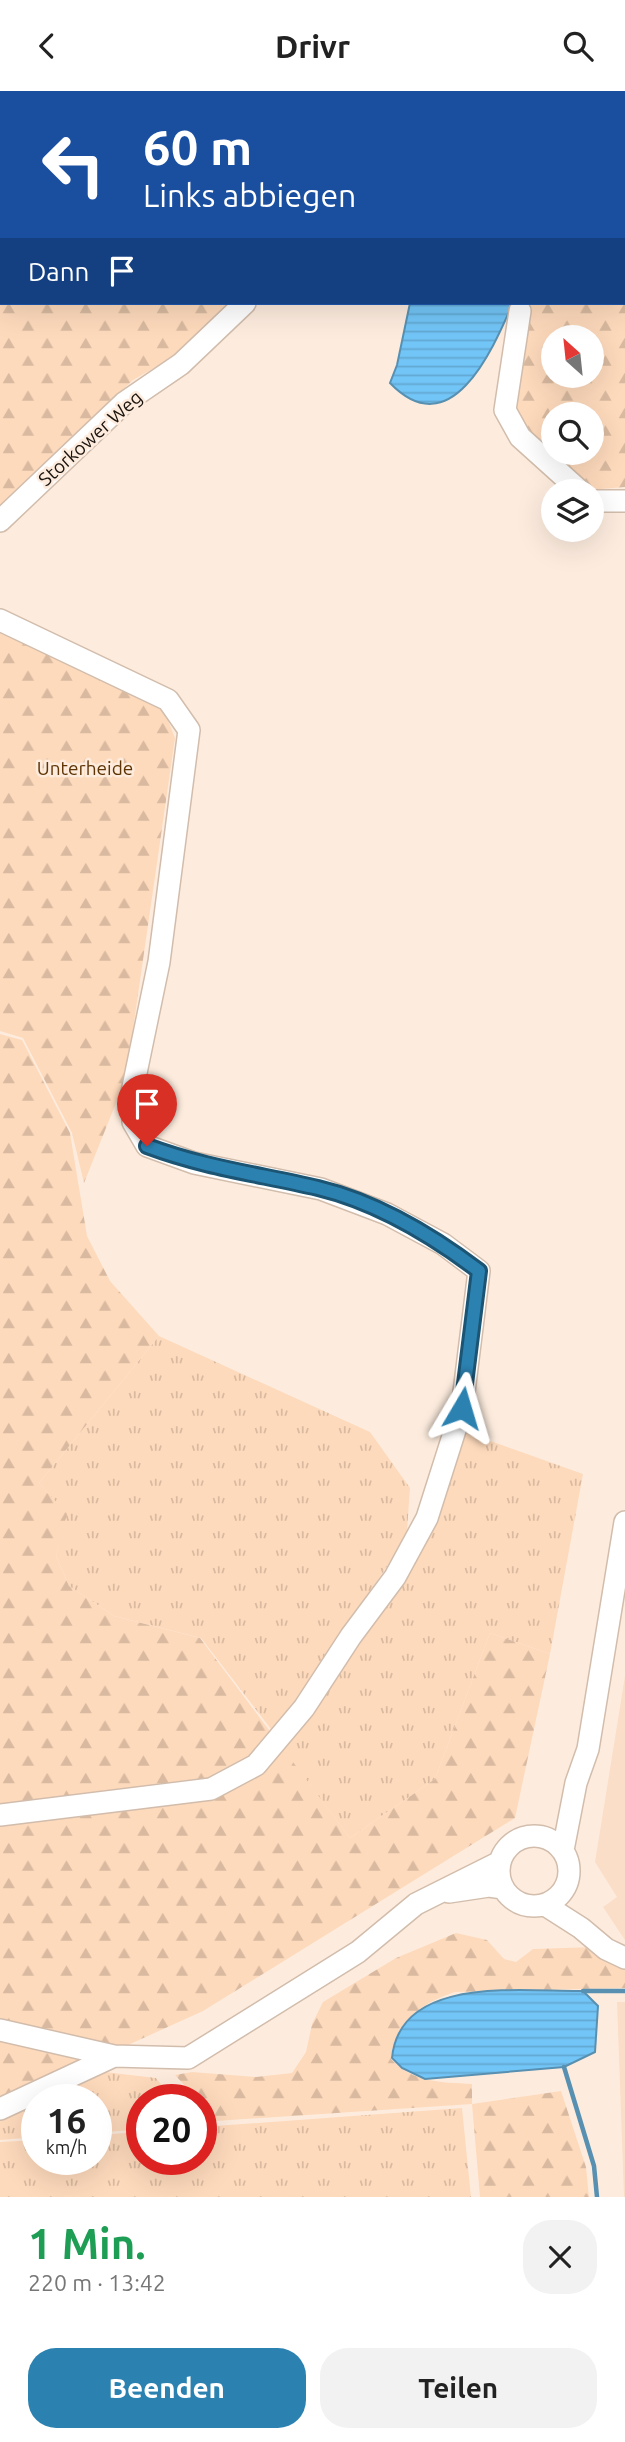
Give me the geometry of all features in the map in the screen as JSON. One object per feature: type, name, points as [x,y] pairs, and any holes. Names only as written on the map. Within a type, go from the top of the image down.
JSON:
[{"type":"lane","name":"Storkower Weg","points":[[0,521],[124,403],[181,364],[243,305]]},
{"type":"lane","points":[[520,311],[505,410],[520,437],[567,479]]},
{"type":"lane","points":[[604,502],[625,501]]},
{"type":"lane","points":[[0,620],[168,700],[189,730],[159,962],[132,1092],[133,1122],[147,1146],[194,1163],[332,1193],[387,1214],[443,1244],[479,1271],[462,1408],[427,1518],[396,1577],[351,1636],[304,1708],[256,1765],[211,1789],[0,1815]]},
{"type":"lane","points":[[563,1850],[576,1783],[588,1749],[625,1522]]},
{"type":"lane","points":[[0,2030],[114,2056],[188,2058],[358,1952],[416,1904],[470,1874],[500,1862],[513,1842],[536,1835],[547,1828],[576,1783]]},
{"type":"lane","points":[[500,1862],[503,1888],[522,1905],[545,1905],[556,1899],[566,1887],[570,1867],[563,1850],[552,1840],[536,1835]]},
{"type":"lane","points":[[566,1887],[581,1928]]},
{"type":"lane","points":[[437,1894],[468,1888],[503,1888]]},
{"type":"lane","points":[[545,1905],[581,1928],[606,1949],[625,1958]]},
{"type":"lane","points":[[0,2109],[114,2056]]},
{"type":"shaded area","points":[[625,1676],[625,1940],[603,1907],[617,1897],[595,1862]]},
{"type":"shaded area","points":[[617,2002],[625,2002],[625,2197],[624,2197]]},
{"type":"green space","points":[[0,305],[228,305],[168,360],[133,380],[0,507]]},
{"type":"green space","points":[[527,305],[625,305],[625,487],[604,489],[604,479],[577,479],[562,465],[604,465],[604,402],[541,402],[541,446],[514,414]]},
{"type":"green space","name":"Unterheide","points":[[0,633],[163,708],[175,738],[126,1078],[84,1183],[72,1133],[23,1038],[0,1031]]},
{"type":"green space","points":[[0,1034],[22,1040],[70,1133],[87,1236],[110,1281],[159,1336],[39,1483],[67,1514],[56,1556],[69,1586],[114,1616],[200,1638],[350,1838],[435,1779],[490,1633],[550,1654],[515,1818],[203,2011],[42,2084],[21,2084],[21,2093],[0,2103]]},
{"type":"green space","points":[[159,1336],[370,1432],[410,1488],[407,1531],[392,1559],[274,1733],[201,1638],[114,1616],[69,1586],[56,1556],[66,1514],[39,1483]]},
{"type":"green space","points":[[460,1430],[583,1474],[550,1654],[490,1633],[435,1779],[350,1838],[281,1747],[344,1656]]},
{"type":"green space","points":[[456,1933],[487,1940],[504,1959],[516,1962],[533,1949],[594,1947],[606,1962],[625,1969],[625,1988],[455,1992],[421,2008],[404,2024],[398,2034],[391,2059],[418,2077],[439,2082],[472,2084],[472,2104],[217,2121],[217,2084],[183,2084],[175,2075],[192,2072],[256,2077],[292,2073],[306,2052],[312,2024],[323,2002],[396,1958]]},
{"type":"green space","points":[[105,2072],[156,2078],[161,2084],[126,2084],[126,2130],[112,2132],[112,2084],[68,2084]]},
{"type":"green space","points":[[561,2091],[586,2167],[589,2197],[480,2197],[472,2104]]},
{"type":"green space","points":[[21,2099],[21,2138],[0,2140],[0,2106]]},
{"type":"green space","points":[[462,2108],[471,2197],[0,2197],[0,2142],[21,2141],[21,2175],[112,2175],[112,2134],[126,2133],[126,2175],[217,2175],[217,2126]]},
{"type":"water","points":[[410,305],[512,305],[481,366],[466,385],[450,398],[432,404],[412,400],[390,383],[397,365]]},
{"type":"water","points":[[498,1990],[583,1991],[598,2006],[595,2052],[564,2067],[425,2079],[402,2068],[392,2058],[400,2031],[417,2012],[440,2000],[468,1993]]},
{"type":"waterway","points":[[583,1991],[625,1991]]},
{"type":"waterway","points":[[564,2067],[594,2166],[597,2197]]},
{"type":"route","points":[[147,1146],[194,1163],[321,1189],[387,1214],[443,1244],[479,1271],[462,1408]]}]
